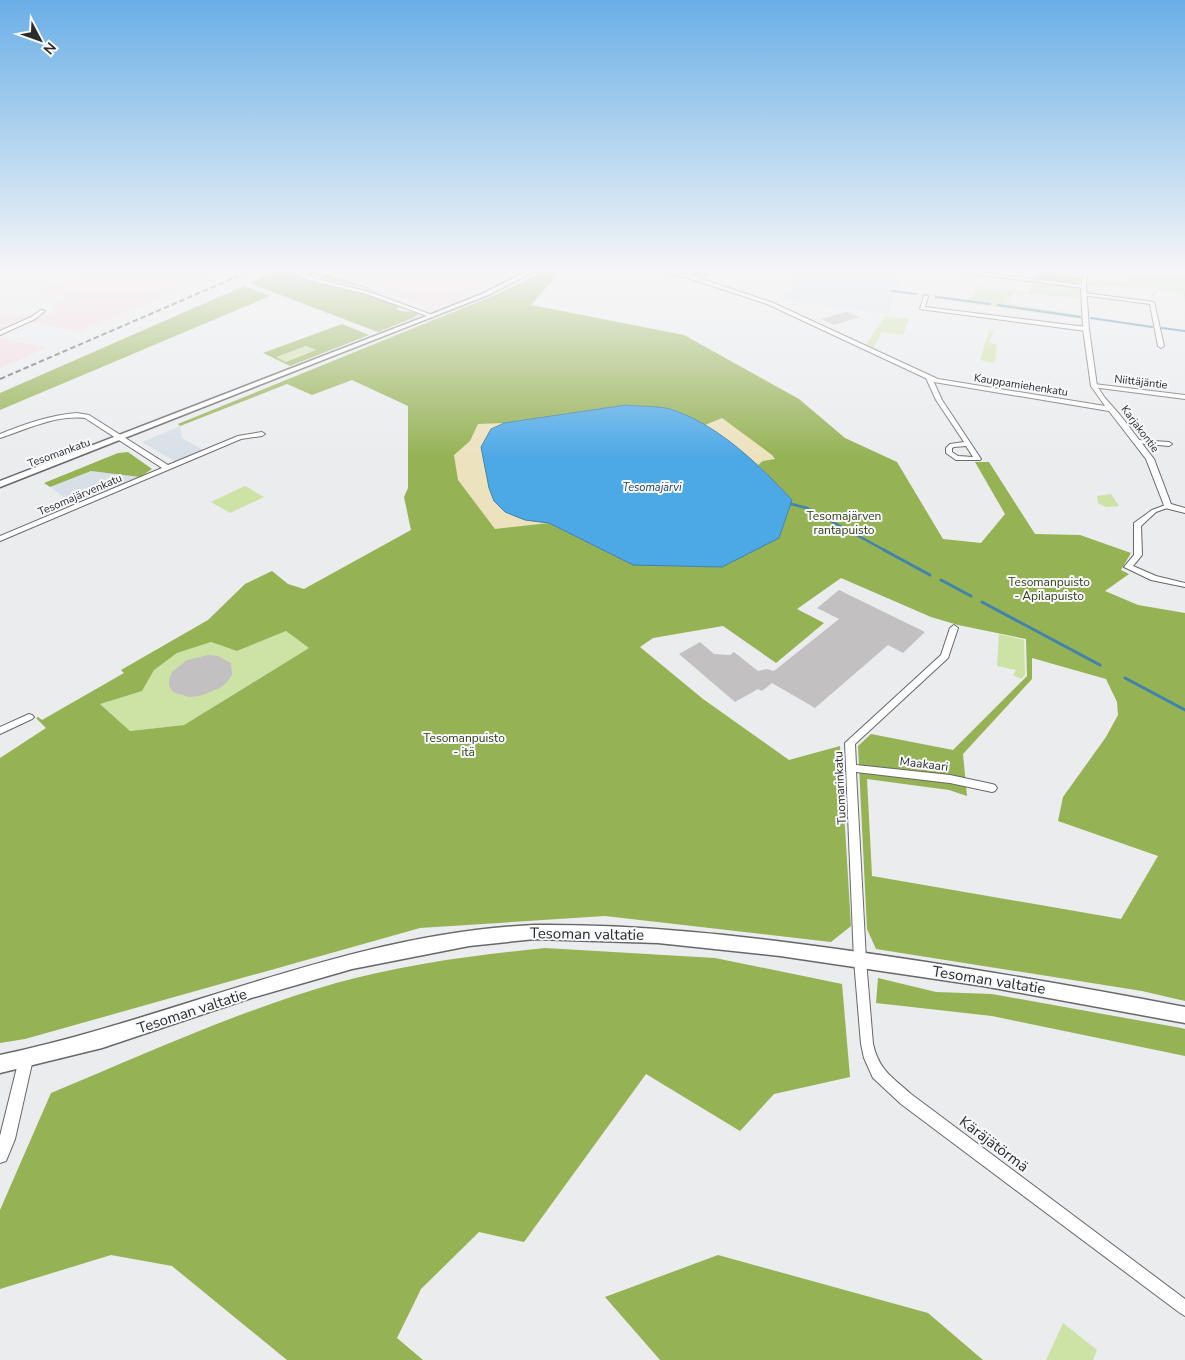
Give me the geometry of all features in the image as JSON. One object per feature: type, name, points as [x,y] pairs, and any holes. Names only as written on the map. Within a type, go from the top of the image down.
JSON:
[{"type":"main road","name":"Tesomankatu","points":[[0,485],[393,331]]},
{"type":"main road","name":"Tesoman valtatie","points":[[0,1064],[26,1059],[134,1030],[343,963],[402,950],[532,932],[597,932],[663,936],[860,960],[1088,996],[1185,1015]]},
{"type":"street","name":"Kauppamiehenkatu","points":[[830,331],[929,378],[944,383],[1111,409]]},
{"type":"street","name":"Karjakontie","points":[[1086,331],[1094,386],[1102,399],[1150,459],[1168,506]]},
{"type":"street","points":[[1158,331],[1161,346]]},
{"type":"street","points":[[929,378],[939,400],[968,444]]},
{"type":"street","name":"Niittäjäntie","points":[[1094,386],[1185,397]]},
{"type":"street","points":[[0,436],[40,422],[82,415],[122,438],[167,468]]},
{"type":"street","name":"Tesomajärvenkatu","points":[[0,539],[240,437],[262,434]]},
{"type":"street","points":[[1138,442],[1169,444]]},
{"type":"street","points":[[1185,511],[1168,506],[1154,511],[1137,525],[1138,555],[1128,567],[1154,578],[1185,585]]},
{"type":"street","name":"Tuomarinkatu","points":[[860,960],[850,743],[946,656],[954,628]]},
{"type":"street","points":[[0,731],[29,717]]},
{"type":"street","name":"Maakaari","points":[[851,768],[950,779],[992,788]]},
{"type":"street","name":"Käräjätörmä","points":[[860,960],[867,1044],[870,1058],[888,1085],[1185,1308]]},
{"type":"street","points":[[0,1155],[7,1139],[26,1059]]},
{"type":"shaded area","points":[[0,338],[46,348],[0,368]]},
{"type":"shaded area","points":[[180,426],[182,438],[203,450],[176,462],[142,442]]},
{"type":"shaded area","points":[[91,471],[140,477],[74,505],[50,487]]},
{"type":"green space","points":[[140,331],[186,331],[0,410],[0,393]]},
{"type":"green space","points":[[322,331],[360,331],[369,335],[290,366],[263,353]],"holes":[[[306,346],[316,350],[286,362],[276,357]]]},
{"type":"green space","points":[[405,331],[666,331],[684,335],[799,399],[845,438],[897,462],[943,539],[981,543],[1005,514],[975,462],[989,462],[1035,534],[1080,535],[1131,553],[1121,570],[1129,574],[1105,591],[1138,605],[1185,613],[1185,1001],[1142,991],[876,949],[867,929],[858,746],[871,734],[953,750],[1027,676],[1026,639],[958,625],[931,617],[841,578],[797,609],[824,623],[776,663],[723,626],[653,638],[640,647],[703,699],[789,760],[840,746],[851,926],[831,942],[605,916],[420,928],[25,1039],[0,1043],[0,758],[46,728],[36,718],[38,717],[42,720],[124,673],[121,670],[208,620],[245,584],[272,571],[288,584],[304,589],[411,530],[404,497],[408,488],[408,406],[352,380],[312,395],[287,384],[180,426],[178,424]],"holes":[[[626,405],[675,410],[732,443],[758,465],[792,500],[779,538],[575,535],[549,523],[491,429],[504,423]],[[286,631],[309,648],[184,725],[130,731],[100,704],[142,691],[154,670],[177,653],[211,642],[237,651]],[[1032,658],[1106,679],[1117,702],[1118,715],[1106,737],[1063,797],[1058,821],[1158,856],[1121,919],[872,876],[867,779],[949,790],[967,796],[963,754],[1032,679]]]},
{"type":"green space","points":[[875,331],[904,331],[903,335],[882,332],[874,348],[866,344]]},
{"type":"green space","points":[[989,331],[994,332],[988,342],[997,345],[995,363],[980,360]]},
{"type":"green space","points":[[306,346],[317,350],[286,362],[275,357]]},
{"type":"green space","points":[[128,452],[152,469],[140,477],[91,471],[50,487],[44,483],[118,453]]},
{"type":"green space","points":[[245,486],[264,497],[230,513],[211,502]]},
{"type":"green space","points":[[1111,494],[1119,506],[1106,507],[1098,503],[1097,496]]},
{"type":"green space","points":[[286,631],[309,648],[184,725],[130,731],[99,703],[142,691],[154,669],[177,653],[211,642],[237,651]]},
{"type":"green space","points":[[999,634],[1024,640],[1025,675],[1021,679],[1013,675],[1016,670],[997,666]]},
{"type":"green space","points":[[545,948],[715,958],[842,984],[850,1077],[774,1094],[740,1131],[646,1074],[524,1242],[479,1232],[421,1289],[397,1338],[423,1360],[287,1360],[172,1266],[111,1255],[0,1289],[0,1210],[51,1093],[228,1020],[299,994],[336,983],[388,970],[440,961]]},
{"type":"green space","points":[[878,978],[936,992],[992,994],[1185,1029],[1185,1056],[992,1016],[876,1003]]},
{"type":"green space","points":[[718,1255],[928,1313],[983,1360],[660,1360],[605,1297]]},
{"type":"green space","points":[[1063,1323],[1097,1350],[1093,1360],[1046,1360]]},
{"type":"sand","points":[[722,418],[775,459],[763,461],[758,465],[705,425]]},
{"type":"sand","points":[[504,423],[491,429],[481,447],[491,491],[504,510],[530,521],[549,523],[495,529],[458,480],[454,455],[470,441],[478,424]]},
{"type":"water","name":"Tesomajärvi","points":[[626,405],[664,408],[693,418],[724,437],[753,461],[792,500],[779,538],[722,567],[633,565],[549,523],[525,520],[505,512],[494,501],[489,488],[481,447],[491,429],[504,423]]},
{"type":"building","points":[[839,590],[925,632],[903,653],[888,645],[815,708],[772,683],[762,691],[758,689],[735,702],[679,654],[700,642],[714,654],[730,655],[734,652],[758,671],[767,669],[774,671],[839,619],[817,608]]},
{"type":"building","points":[[208,655],[218,656],[231,663],[232,675],[227,682],[220,688],[200,696],[189,697],[173,692],[169,686],[172,672],[187,660]]},
{"type":"waterway","points":[[791,504],[807,508],[886,551]]},
{"type":"waterway","points":[[884,550],[930,575]]},
{"type":"waterway","points":[[941,580],[971,596]]},
{"type":"waterway","points":[[982,602],[1100,665]]},
{"type":"waterway","points":[[1125,678],[1185,710]]},
{"type":"railway","points":[[0,379],[110,331]]},
{"type":"park label","name":"Tesomajärven rantapuisto","points":[[844,523]]},
{"type":"park label","name":"Tesomanpuisto - Apilapuisto","points":[[1049,589]]},
{"type":"park label","name":"Tesomanpuisto - itä","points":[[464,745]]}]
